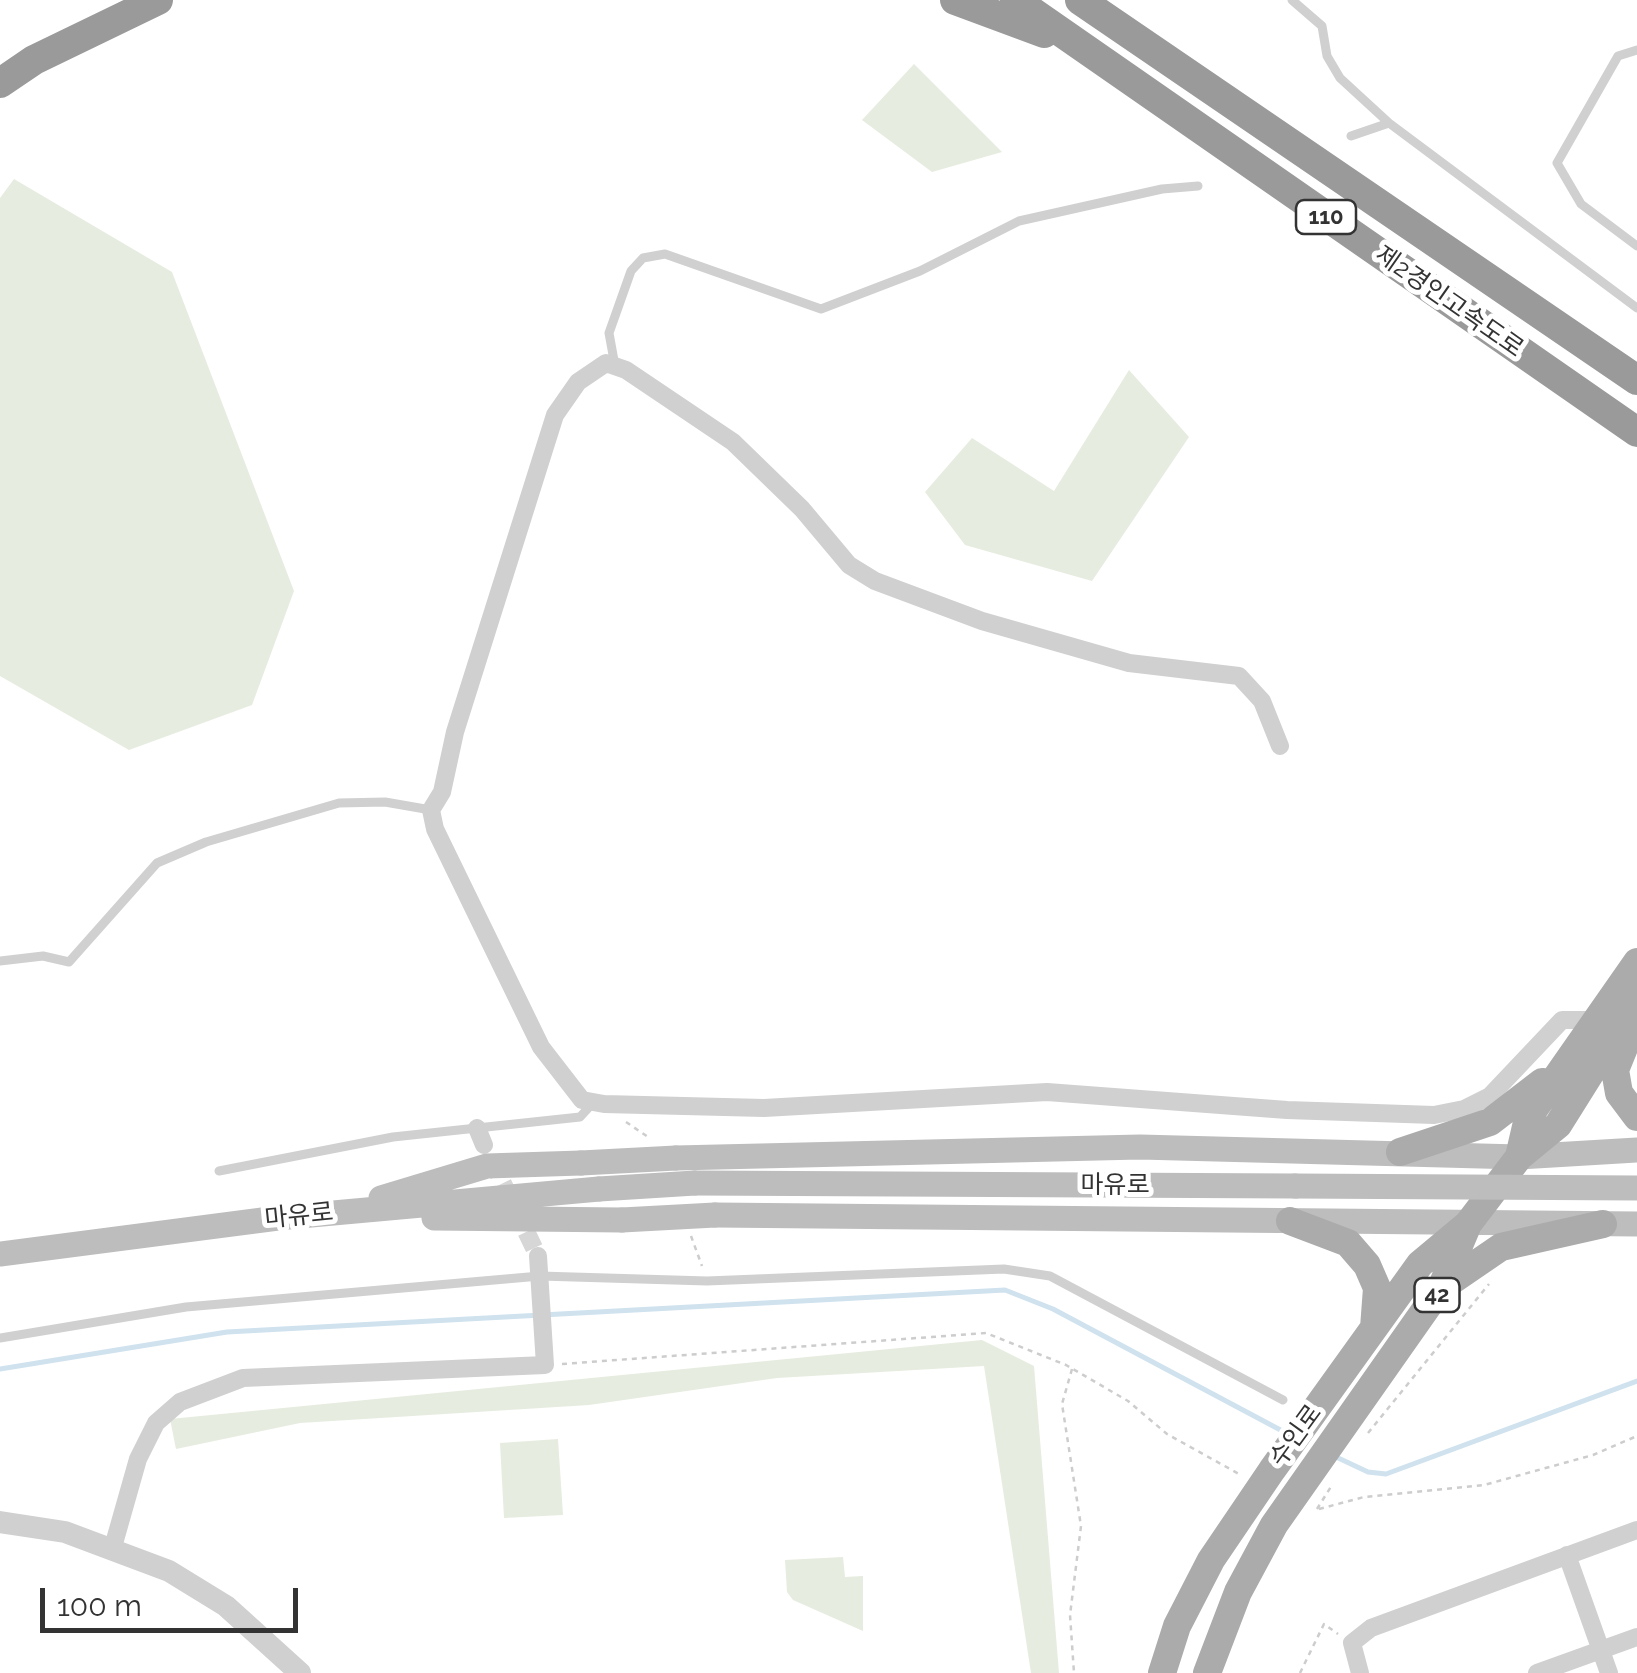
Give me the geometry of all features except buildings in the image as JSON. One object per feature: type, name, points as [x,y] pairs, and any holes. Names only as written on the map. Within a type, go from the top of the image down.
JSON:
[{"type":"highway","points":[[0,82],[34,60],[158,0]]},
{"type":"highway","name":"제2경인고속도로","points":[[1015,0],[1637,432]]},
{"type":"highway","name":"제2경인고속도로","points":[[1080,0],[1637,380]]},
{"type":"highway","points":[[1101,0],[1152,49]]},
{"type":"highway","points":[[968,4],[1080,46]]},
{"type":"main road","name":"수인로","points":[[1519,1157],[1528,1118],[1637,962]]},
{"type":"main road","name":"수인로","points":[[1162,1673],[1177,1626],[1211,1560],[1267,1478],[1420,1264],[1468,1224],[1519,1157],[1558,1125],[1637,999]]},
{"type":"main road","points":[[1637,1015],[1615,1070],[1619,1093],[1637,1118]]},
{"type":"main road","points":[[1400,1152],[1490,1122],[1567,1062]]},
{"type":"main road","points":[[331,1213],[488,1166],[1140,1146],[1519,1157],[1637,1150]]},
{"type":"main road","name":"마유로","points":[[0,1254],[331,1213],[695,1183],[1637,1188]]},
{"type":"main road","points":[[331,1213],[538,1222],[715,1215],[1637,1224]]},
{"type":"main road","points":[[1290,1221],[1348,1242],[1367,1265],[1377,1288],[1374,1328]]},
{"type":"main road","name":"수인로","points":[[1207,1673],[1238,1592],[1274,1525],[1314,1490],[1345,1427],[1442,1286],[1468,1224]]},
{"type":"main road","points":[[1442,1286],[1501,1246],[1603,1224]]},
{"type":"street","points":[[1280,746],[1262,701],[1239,676],[1129,663],[996,625],[875,581],[848,565],[802,508],[733,442],[697,414],[606,363],[578,382],[556,415],[455,732],[442,792],[430,810],[456,873],[492,938],[541,1047],[582,1100],[764,1108],[1047,1092],[1287,1110],[1434,1115],[1464,1109],[1490,1096],[1562,1020],[1597,1020]]},
{"type":"street","points":[[113,1546],[138,1459],[156,1423],[180,1402],[243,1378],[545,1356],[540,1272]]},
{"type":"street","points":[[0,1522],[65,1532],[113,1546],[169,1571],[226,1606],[300,1673]]},
{"type":"street","points":[[1360,1673],[1352,1643],[1386,1621],[1637,1530]]},
{"type":"street","points":[[1567,1555],[1609,1673]]},
{"type":"street","points":[[1537,1673],[1637,1637]]},
{"type":"lane","points":[[1292,0],[1322,26],[1326,56],[1340,78],[1389,123],[1637,308]]},
{"type":"lane","points":[[1637,50],[1618,56],[1557,163],[1581,204],[1637,246]]},
{"type":"lane","points":[[1351,136],[1389,123]]},
{"type":"lane","points":[[615,366],[609,334],[631,271],[643,258],[665,254],[821,309],[920,271],[1019,221],[1162,189],[1198,186]]},
{"type":"lane","points":[[0,961],[43,956],[69,962],[80,955],[157,864],[206,842],[339,803],[385,802],[430,810]]},
{"type":"lane","points":[[218,1171],[393,1136],[481,1137],[580,1117],[594,1102]]},
{"type":"lane","points":[[0,1338],[186,1307],[540,1272],[707,1280],[1004,1270],[1050,1276],[1283,1400]]},
{"type":"path","points":[[545,1356],[986,1333],[1072,1369],[1128,1400],[1167,1434],[1267,1478]]},
{"type":"path","points":[[1072,1369],[1062,1404],[1081,1526],[1070,1615],[1074,1673]]},
{"type":"path","points":[[1314,1490],[1318,1510],[1364,1497],[1484,1485],[1593,1455],[1637,1436]]},
{"type":"path","points":[[1300,1673],[1324,1624],[1352,1643]]},
{"type":"shaded area","points":[[914,64],[1002,152],[932,172],[862,120]]},
{"type":"shaded area","points":[[14,179],[172,272],[294,591],[252,705],[129,750],[0,676],[0,198]]},
{"type":"shaded area","points":[[1129,370],[1189,437],[1092,581],[965,545],[925,492],[972,438],[1054,491]]},
{"type":"shaded area","points":[[982,1340],[1034,1366],[1059,1673],[1031,1673],[984,1366],[777,1378],[589,1405],[300,1423],[176,1449],[170,1419]]},
{"type":"shaded area","points":[[558,1439],[563,1515],[504,1518],[500,1443]]},
{"type":"shaded area","points":[[843,1557],[845,1577],[863,1576],[863,1631],[793,1600],[787,1592],[785,1560]]},
{"type":"waterway","points":[[0,1369],[227,1332],[1005,1290],[1053,1309],[1288,1434]]},
{"type":"waterway","points":[[1334,1456],[1368,1472],[1386,1474],[1637,1381]]},
{"type":"tunnel","points":[[491,1159],[538,1256]]}]
